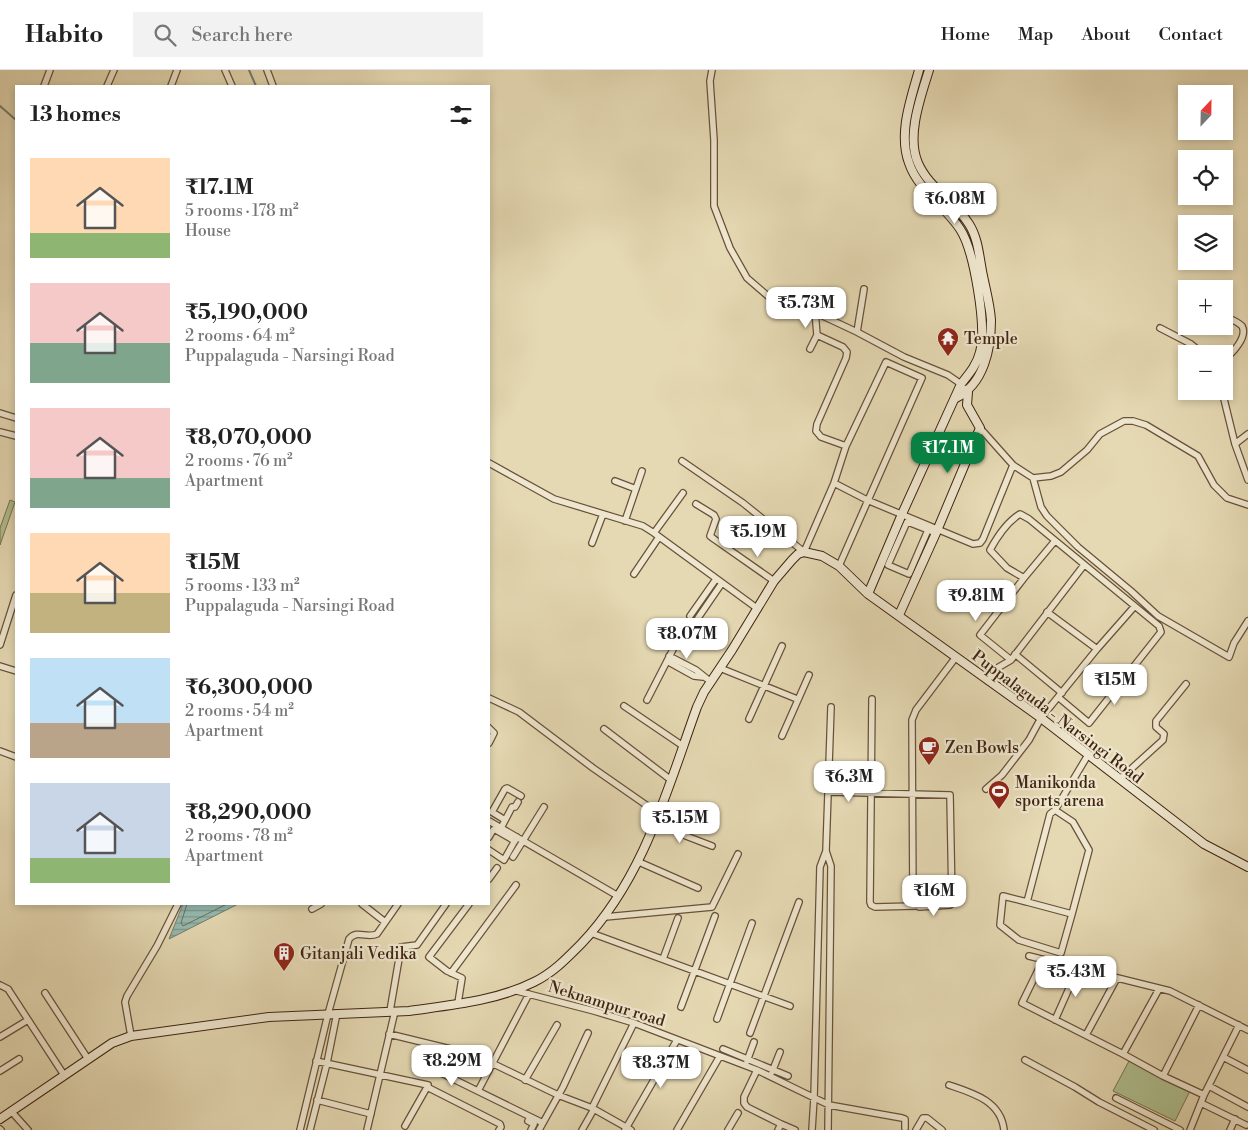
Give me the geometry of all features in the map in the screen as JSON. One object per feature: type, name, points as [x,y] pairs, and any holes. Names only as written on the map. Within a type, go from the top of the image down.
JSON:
[{"type":"street","points":[[44,85],[50,70]]},
{"type":"street","points":[[107,85],[114,70]]},
{"type":"street","points":[[171,85],[177,70]]},
{"type":"street","points":[[226,70],[232,85]]},
{"type":"street","points":[[267,70],[272,85]]},
{"type":"street","points":[[712,70],[710,81],[714,140],[714,206],[730,248],[747,278],[769,297],[795,303],[814,311],[904,357],[948,375],[961,384],[968,392]]},
{"type":"street","points":[[868,594],[961,384],[975,366],[981,350],[980,306],[975,273],[962,230],[915,176],[908,163],[905,129],[920,70]]},
{"type":"street","points":[[929,70],[915,124],[914,148],[918,163],[928,178],[969,223],[976,239],[991,319],[988,356],[983,369],[968,392],[967,405],[980,428],[1013,465],[1033,478],[1051,476],[1061,472],[1087,450],[1100,434],[1124,421],[1133,421],[1146,425],[1198,456],[1214,485],[1227,498],[1248,505]]},
{"type":"street","points":[[857,332],[864,288]]},
{"type":"street","points":[[810,349],[817,334],[814,311]]},
{"type":"street","points":[[1233,321],[1241,325],[1245,336],[1233,352]]},
{"type":"street","points":[[1160,328],[1192,345]]},
{"type":"street","points":[[817,334],[842,347],[847,352],[817,424],[816,431],[821,437],[846,446]]},
{"type":"street","points":[[0,1119],[112,1043],[131,1036],[269,1017],[409,1011],[458,1004],[489,998],[513,990],[545,976],[560,965],[605,917],[639,862],[658,818],[697,707],[774,581],[798,554],[804,552],[834,484],[846,446],[886,362],[922,378],[839,566]]},
{"type":"street","points":[[956,398],[968,392]]},
{"type":"street","points":[[1224,400],[1235,444],[1248,480]]},
{"type":"street","points":[[0,413],[15,418]]},
{"type":"street","points":[[899,615],[980,428]]},
{"type":"street","points":[[0,432],[15,436]]},
{"type":"street","points":[[1235,444],[1248,434]]},
{"type":"street","points":[[682,462],[743,503],[804,552]]},
{"type":"street","points":[[490,463],[554,499],[642,526],[758,609]]},
{"type":"street","points":[[934,531],[909,574],[888,565],[905,524],[908,522],[973,544],[980,542],[986,533],[1013,465]]},
{"type":"street","points":[[625,521],[642,471]]},
{"type":"street","points":[[1033,478],[1041,507],[1047,516],[1078,547],[1169,623],[1230,657],[1234,643],[1248,621]]},
{"type":"street","points":[[615,481],[636,489]]},
{"type":"street","points":[[834,484],[902,514],[934,531]]},
{"type":"street","points":[[634,574],[683,492]]},
{"type":"street","points":[[696,504],[714,515],[716,519],[710,536],[774,581]]},
{"type":"street","points":[[592,543],[603,514]]},
{"type":"street","points":[[1015,654],[1089,723],[1161,632],[1159,626],[1054,542],[1029,519],[1020,514],[1015,517],[990,550],[1008,568],[1024,578]]},
{"type":"street","points":[[1010,660],[980,635],[1054,542]]},
{"type":"street","name":"Puppalaguda - Narsingi Road","points":[[804,552],[822,556],[839,566],[868,594],[988,682],[1041,718],[1204,844],[1248,867]]},
{"type":"street","points":[[988,682],[999,667],[1010,660],[1015,654],[1084,566]]},
{"type":"street","points":[[690,616],[716,579]]},
{"type":"street","points":[[698,618],[722,584]]},
{"type":"street","points":[[0,645],[15,598]]},
{"type":"street","points":[[986,789],[1002,775],[1029,740],[1041,718],[1096,650],[1134,607]]},
{"type":"street","points":[[1047,612],[1096,650]]},
{"type":"street","points":[[647,700],[684,628]]},
{"type":"street","points":[[749,720],[782,646]]},
{"type":"street","points":[[915,906],[913,903],[912,720],[916,710],[956,657]]},
{"type":"street","points":[[668,658],[694,676],[703,677],[711,682]]},
{"type":"street","points":[[0,666],[15,671]]},
{"type":"street","points":[[720,668],[797,699]]},
{"type":"street","points":[[782,736],[809,675]]},
{"type":"street","points":[[1120,779],[1163,740],[1164,734],[1155,725],[1156,721],[1186,684]]},
{"type":"street","points":[[490,698],[519,712],[658,818],[686,836],[712,846]]},
{"type":"street","points":[[828,792],[870,793],[912,794],[950,795],[952,902],[950,905],[874,907],[871,905],[870,793],[872,699]]},
{"type":"street","points":[[624,706],[683,746]]},
{"type":"street","points":[[812,1130],[820,866],[826,851],[831,707]]},
{"type":"street","points":[[490,729],[494,732],[490,741]]},
{"type":"street","points":[[604,729],[671,780]]},
{"type":"street","points":[[0,751],[15,755]]},
{"type":"street","points":[[1027,902],[1050,814],[1055,810],[1088,755]]},
{"type":"street","points":[[490,806],[506,781]]},
{"type":"street","points":[[505,820],[492,812],[505,789],[507,788],[521,796]]},
{"type":"street","points":[[490,836],[518,802]]},
{"type":"street","points":[[490,851],[504,860],[544,807]]},
{"type":"street","points":[[1055,810],[1073,822],[1089,850],[1072,914],[1060,953],[1019,940],[1000,926],[1003,896],[1072,914]]},
{"type":"street","points":[[490,822],[518,840],[618,896]]},
{"type":"street","points":[[513,857],[518,840]]},
{"type":"street","points":[[826,851],[832,866],[828,1130]]},
{"type":"street","points":[[605,917],[712,907],[738,854]]},
{"type":"street","points":[[639,862],[698,888]]},
{"type":"street","points":[[490,878],[497,868]]},
{"type":"street","points":[[451,973],[516,885]]},
{"type":"street","points":[[750,1033],[799,902]]},
{"type":"street","points":[[131,1036],[125,1002],[127,996],[157,946],[178,905]]},
{"type":"street","points":[[312,909],[319,905]]},
{"type":"street","points":[[363,905],[385,922]]},
{"type":"street","points":[[300,1130],[328,1014],[349,939],[352,935],[358,933],[373,936],[377,934],[397,905]]},
{"type":"street","points":[[367,1130],[389,1034],[401,947],[416,945],[445,905]]},
{"type":"street","points":[[458,1004],[462,980],[460,976],[451,973],[431,959],[430,955],[468,905]]},
{"type":"street","points":[[681,1007],[715,916]]},
{"type":"street","points":[[663,959],[678,918]]},
{"type":"street","points":[[717,1019],[752,923]]},
{"type":"street","points":[[591,933],[790,1006]]},
{"type":"street","points":[[1030,956],[1170,991],[1248,1030]]},
{"type":"street","points":[[1043,960],[1022,1003],[1163,1076],[1204,1095]]},
{"type":"street","points":[[1055,1020],[1078,968]]},
{"type":"street","points":[[1086,1035],[1118,978]]},
{"type":"street","points":[[0,986],[8,989],[64,1075]]},
{"type":"street","points":[[1123,1054],[1158,989]]},
{"type":"street","name":"Neknampur road","points":[[513,990],[634,1023],[720,1056],[747,1062],[757,1070],[829,1105],[905,1119],[905,1128]]},
{"type":"street","points":[[44,993],[88,1059]]},
{"type":"street","points":[[478,1091],[529,994]]},
{"type":"street","points":[[1163,1076],[1199,1005]]},
{"type":"street","points":[[310,1130],[337,1013]]},
{"type":"street","points":[[0,1037],[28,1020]]},
{"type":"street","points":[[582,1130],[634,1023]]},
{"type":"street","points":[[525,1080],[556,1025]]},
{"type":"street","points":[[1190,1130],[1204,1095],[1239,1025]]},
{"type":"street","points":[[539,1130],[588,1033]]},
{"type":"street","points":[[389,1034],[475,1055],[558,1095],[593,1108],[628,1129],[677,1040]]},
{"type":"street","points":[[747,1062],[754,1042]]},
{"type":"street","points":[[723,1049],[747,1062],[788,1076]]},
{"type":"street","points":[[770,1076],[780,1052]]},
{"type":"street","points":[[678,1130],[720,1056]]},
{"type":"street","points":[[1223,1057],[1248,1070]]},
{"type":"street","points":[[0,1071],[19,1059]]},
{"type":"street","points":[[1025,1060],[1075,1087],[1098,1102],[1154,1130]]},
{"type":"street","points":[[316,1061],[428,1085]]},
{"type":"street","points":[[757,1070],[744,1097],[744,1103],[747,1107],[795,1130]]},
{"type":"street","points":[[439,1072],[543,1123]]},
{"type":"street","points":[[948,1085],[985,1099],[1003,1119],[1004,1130]]},
{"type":"street","points":[[1209,1086],[1248,1107]]},
{"type":"street","points":[[405,1126],[426,1089],[429,1088],[500,1124],[499,1130]]},
{"type":"street","points":[[1116,1098],[1180,1130]]},
{"type":"street","points":[[317,1100],[371,1114]]},
{"type":"street","points":[[1201,1103],[1246,1124]]},
{"type":"street","points":[[11,1111],[28,1130]]},
{"type":"street","points":[[728,1130],[738,1113]]},
{"type":"street","points":[[530,1117],[528,1121],[534,1124],[531,1130]]},
{"type":"street","points":[[916,1130],[924,1118],[927,1118],[942,1130]]},
{"type":"street","points":[[1230,1130],[1235,1119]]},
{"type":"street","points":[[778,1130],[782,1124]]},
{"type":"green space","points":[[10,500],[15,502],[0,545],[0,528]]},
{"type":"green space","points":[[1129,1061],[1190,1091],[1175,1121],[1113,1091]]},
{"type":"water","points":[[183,905],[236,905],[169,939]]},
{"type":"waterway","points":[[249,70],[256,85]]},
{"type":"waterway","points":[[0,106],[15,119]]},
{"type":"place","name":"Temple","points":[[948,357]]},
{"type":"place","name":"Zen Bowls","points":[[929,766]]},
{"type":"place","name":"Manikonda sports arena","points":[[999,810]]},
{"type":"place","name":"Gitanjali Vedika","points":[[284,972]]}]
